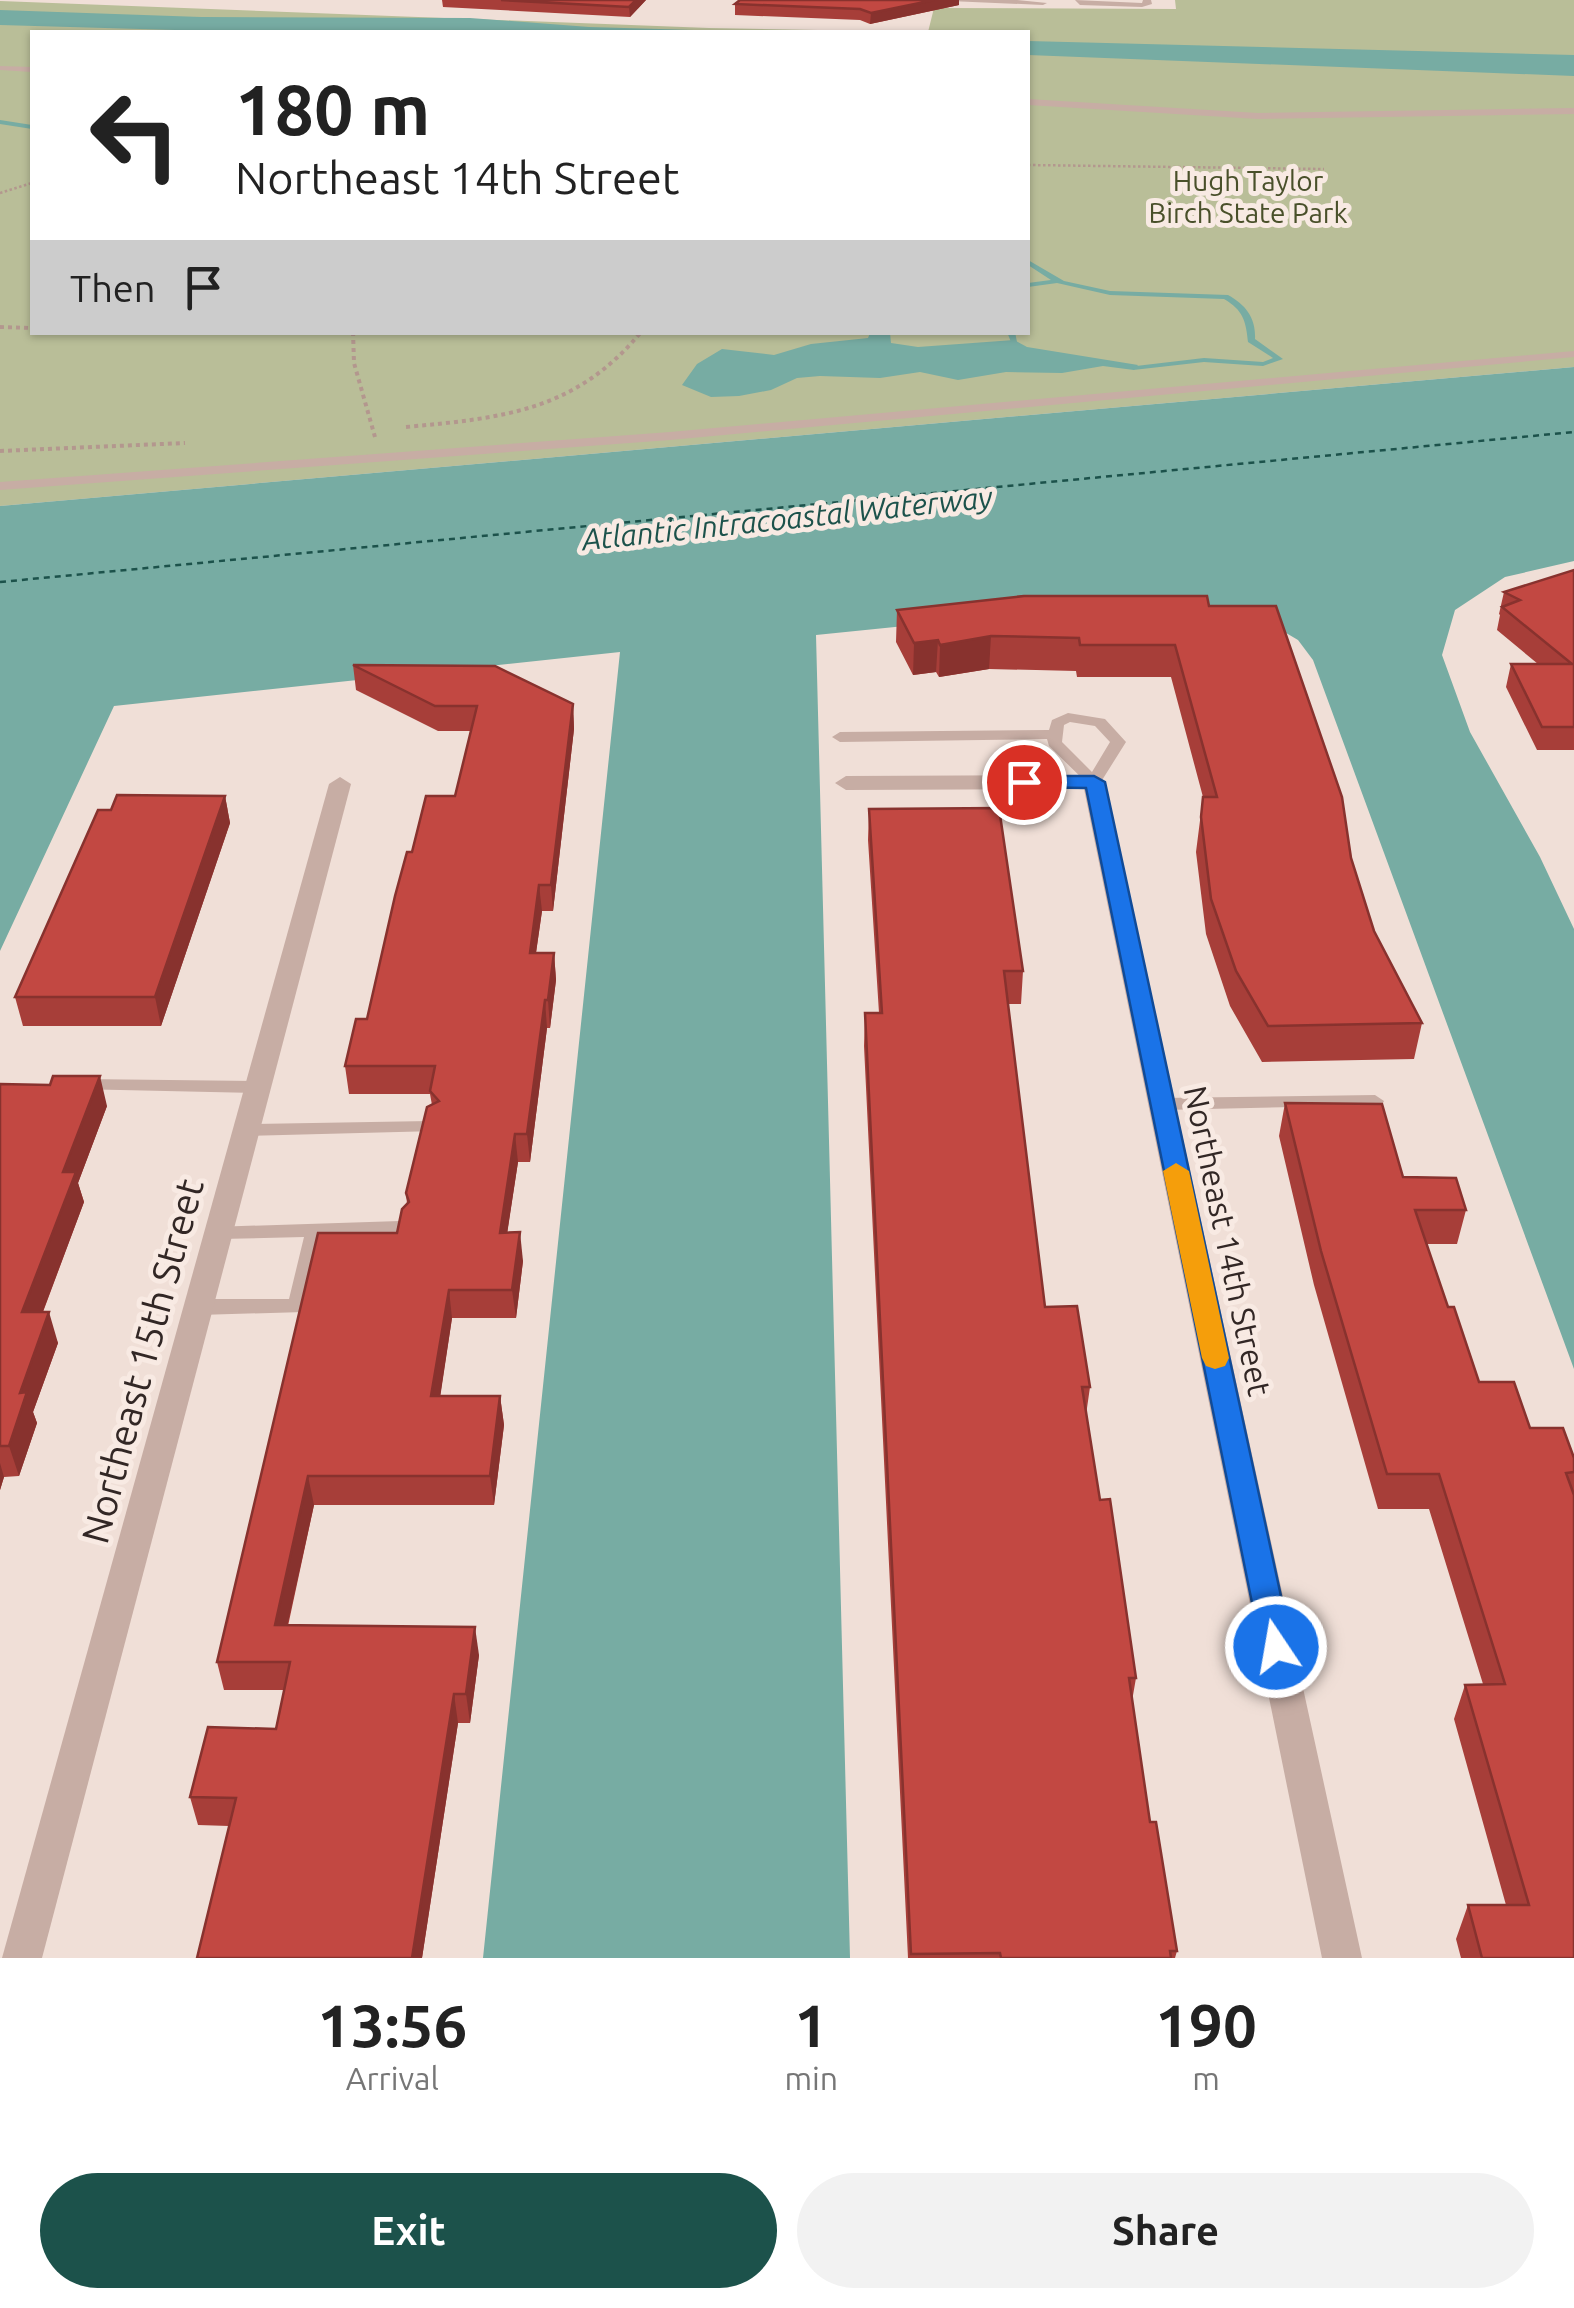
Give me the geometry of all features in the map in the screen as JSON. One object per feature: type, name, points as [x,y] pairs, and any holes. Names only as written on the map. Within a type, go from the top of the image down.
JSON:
[{"type":"street","points":[[846,783],[1094,782]]},
{"type":"street","name":"Northeast 14th Street","points":[[1094,782],[1342,1958]]},
{"type":"street","name":"Northeast 15th Street","points":[[22,1958],[340,784]]},
{"type":"lane","points":[[1079,0],[1080,4],[1142,5],[1148,4],[1147,0]]},
{"type":"lane","points":[[931,1],[1044,3]]},
{"type":"lane","points":[[0,68],[30,70]]},
{"type":"lane","points":[[1030,102],[1258,116],[1574,111]]},
{"type":"lane","points":[[0,486],[670,436],[1574,354]]},
{"type":"lane","points":[[1068,716],[1086,717],[1113,732],[1118,742],[1094,782],[1054,742],[1057,723],[1068,716]]},
{"type":"lane","points":[[840,737],[1054,734]]},
{"type":"lane","points":[[82,1086],[258,1088]]},
{"type":"lane","points":[[1162,1104],[1375,1101]]},
{"type":"lane","points":[[247,1130],[430,1127]]},
{"type":"lane","points":[[219,1232],[400,1228]]},
{"type":"lane","points":[[198,1306],[297,1307],[316,1230]]},
{"type":"path","points":[[1030,165],[1324,169]]},
{"type":"path","points":[[0,193],[30,185]]},
{"type":"path","points":[[0,327],[30,328]]},
{"type":"path","points":[[353,335],[354,363],[382,457]]},
{"type":"path","points":[[393,428],[470,421],[554,402],[600,379],[639,335]]},
{"type":"path","points":[[0,451],[188,443]]},
{"type":"green space","name":"Hugh Taylor Birch State Park","points":[[1175,0],[1574,0],[1574,367],[0,506],[0,1],[818,30],[30,30],[30,335],[1030,335],[1030,30],[928,30],[934,8],[1176,9]]},
{"type":"water","points":[[0,10],[201,17],[470,18],[694,30],[175,30],[0,25]]},
{"type":"water","points":[[1030,41],[1574,55],[1574,76],[1030,55]]},
{"type":"water","points":[[890,335],[891,343],[918,347],[1014,340],[1027,347],[1138,365],[1134,370],[1103,366],[1062,373],[1006,372],[958,380],[920,372],[880,378],[820,376],[797,378],[771,390],[739,396],[711,397],[682,385],[697,364],[722,349],[774,355],[811,344]]},
{"type":"water","name":"Atlantic Intracoastal Waterway","points":[[1574,367],[1574,561],[1505,577],[1455,610],[1442,655],[1470,732],[1540,857],[1574,929],[1574,1369],[1313,660],[1298,640],[1264,620],[1053,611],[816,635],[850,1958],[483,1958],[620,652],[114,706],[0,951],[0,506]]},
{"type":"building","points":[[501,0],[636,0],[629,7]]},
{"type":"building","points":[[740,0],[934,0],[871,13],[860,9],[735,4]]},
{"type":"building","points":[[1574,570],[1574,727],[1542,727],[1511,664],[1572,664],[1502,607],[1520,600],[1504,592]]},
{"type":"building","points":[[1024,596],[1207,596],[1209,606],[1276,606],[1342,797],[1351,858],[1374,931],[1422,1023],[1268,1026],[1236,971],[1211,899],[1201,817],[1203,797],[1217,797],[1175,645],[1080,645],[1079,638],[991,636],[940,645],[938,640],[914,643],[897,610]]},
{"type":"building","points":[[353,665],[495,666],[573,704],[551,885],[539,885],[530,953],[554,953],[548,1000],[527,1134],[515,1134],[500,1233],[520,1232],[512,1290],[449,1290],[431,1396],[500,1396],[490,1476],[308,1476],[275,1625],[475,1627],[466,1694],[454,1694],[412,1958],[197,1958],[236,1798],[190,1797],[208,1727],[276,1729],[290,1662],[217,1662],[318,1233],[397,1233],[402,1209],[409,1202],[406,1193],[427,1107],[439,1101],[430,1091],[435,1066],[345,1066],[356,1019],[367,1019],[395,896],[407,852],[412,852],[426,796],[455,796],[477,706],[435,706]]},
{"type":"building","points":[[117,795],[225,796],[155,997],[15,997],[98,810],[111,810]]},
{"type":"building","points":[[999,808],[1023,971],[1004,971],[1045,1307],[1077,1306],[1090,1387],[1082,1387],[1100,1500],[1110,1499],[1136,1678],[1129,1678],[1150,1822],[1156,1822],[1177,1951],[1170,1951],[1171,1958],[911,1954],[865,1013],[882,1013],[869,809]]},
{"type":"building","points":[[53,1076],[100,1076],[63,1172],[76,1172],[22,1312],[49,1312],[20,1393],[27,1392],[9,1446],[0,1446],[0,1084],[50,1085]]},
{"type":"building","points":[[1285,1103],[1382,1104],[1403,1177],[1456,1178],[1466,1210],[1415,1210],[1479,1382],[1514,1382],[1530,1428],[1563,1428],[1574,1458],[1574,1472],[1566,1473],[1574,1495],[1574,1958],[1482,1958],[1468,1905],[1529,1905],[1465,1685],[1505,1684],[1439,1474],[1387,1474],[1321,1251]]},
{"type":"waterway","points":[[0,122],[30,127]]},
{"type":"waterway","points":[[1030,263],[1062,283],[1110,293],[1225,297],[1246,314],[1251,340],[1279,359],[1263,364],[1204,360],[1136,368]]},
{"type":"waterway","points":[[1030,285],[1058,281]]},
{"type":"waterway","points":[[1012,335],[1014,340]]},
{"type":"ferry route","points":[[0,582],[1574,432]]},
{"type":"slow traffic","points":[[1176,1171],[1215,1358]]},
{"type":"route","points":[[1024,782],[1094,782],[1276,1647]]}]
